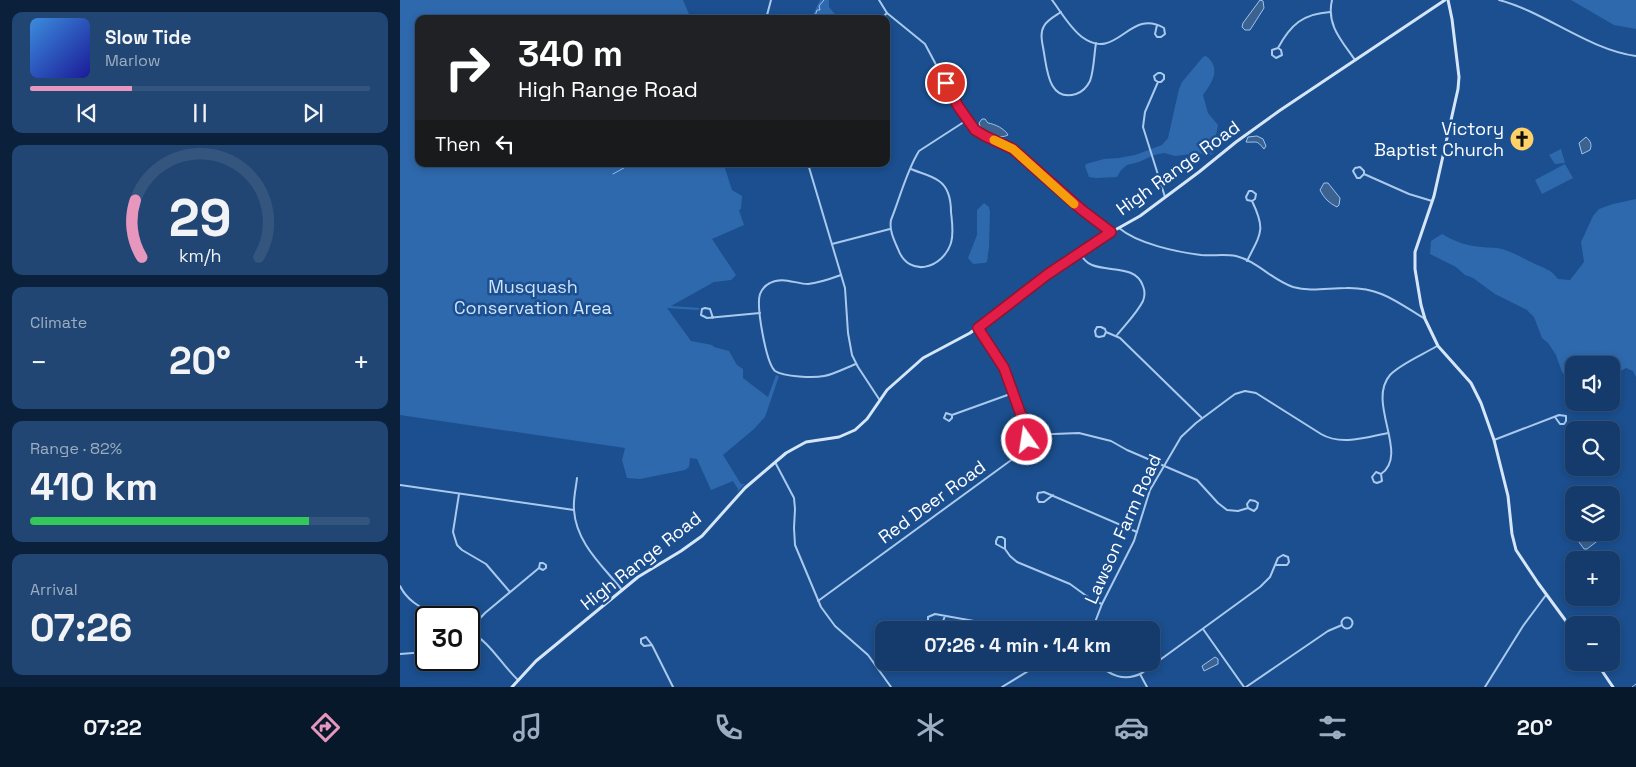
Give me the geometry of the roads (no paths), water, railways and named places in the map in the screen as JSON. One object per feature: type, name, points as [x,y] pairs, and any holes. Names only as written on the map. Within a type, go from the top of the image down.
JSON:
[{"type":"street","points":[[767,15],[771,0]]},
{"type":"street","points":[[879,0],[889,15]]},
{"type":"street","points":[[1052,0],[1080,36],[1096,43],[1113,42],[1140,24],[1148,22],[1157,24],[1165,30],[1165,34],[1161,37],[1154,34],[1157,24]]},
{"type":"street","points":[[1332,0],[1330,12],[1334,28],[1355,60]]},
{"type":"street","points":[[1446,0],[1452,13],[1458,88],[1432,201],[1414,258],[1416,280],[1425,319],[1438,346],[1474,388],[1481,403],[1494,440],[1508,496],[1514,545],[1546,595],[1565,620]]},
{"type":"street","name":"High Range Road","points":[[512,687],[536,661],[644,572],[676,554],[702,536],[745,488],[786,453],[800,444],[839,437],[854,430],[867,419],[879,399],[923,358],[978,328],[1035,283],[1079,252],[1140,216],[1242,137],[1446,0]]},
{"type":"street","points":[[1499,0],[1607,48],[1636,56]]},
{"type":"street","points":[[1061,12],[1045,25],[1042,34],[1048,78],[1053,88],[1062,94],[1071,95],[1086,87],[1090,80],[1096,43]]},
{"type":"street","points":[[1278,48],[1281,50],[1282,55],[1276,58],[1271,52],[1278,48],[1284,37],[1302,19],[1312,14],[1330,12]]},
{"type":"street","points":[[890,15],[925,44],[967,120],[980,134],[1013,149],[1082,210],[1111,232]]},
{"type":"street","points":[[1158,82],[1154,76],[1156,73],[1161,73],[1164,79],[1162,82],[1158,82],[1143,119],[1143,130],[1166,197]]},
{"type":"street","points":[[911,169],[935,179],[946,189],[951,204],[951,243],[945,253],[928,266],[915,267],[907,264],[901,257],[890,228],[891,220],[911,169],[917,154],[923,147],[967,120]]},
{"type":"street","points":[[809,167],[845,288],[848,338],[856,364],[879,399]]},
{"type":"street","points":[[1364,174],[1362,177],[1356,178],[1353,173],[1357,167],[1362,168],[1364,174],[1409,194],[1432,201]]},
{"type":"street","points":[[1247,260],[1261,228],[1260,218],[1252,201],[1249,201],[1246,197],[1249,191],[1256,194],[1252,201]]},
{"type":"street","points":[[832,244],[890,228]]},
{"type":"street","points":[[1119,228],[1129,235],[1155,245],[1196,254],[1236,256],[1247,260],[1294,287],[1322,290],[1352,288],[1377,291],[1425,319]]},
{"type":"street","points":[[1079,252],[1084,260],[1090,264],[1128,272],[1136,276],[1142,284],[1144,295],[1142,303],[1117,336]]},
{"type":"street","points":[[841,275],[809,284],[784,280],[772,282],[765,286],[760,294],[760,313],[768,358],[773,368],[778,372],[786,375],[820,377],[856,364]]},
{"type":"street","points":[[712,318],[710,309],[702,309],[701,315],[712,318],[760,313]]},
{"type":"street","points":[[1106,332],[1100,338],[1096,336],[1095,331],[1097,327],[1101,327],[1106,332],[1117,336],[1202,418]]},
{"type":"street","points":[[978,328],[1003,367],[1028,436],[1082,433],[1115,442],[1127,450],[1197,480],[1227,510],[1238,511],[1248,508],[1252,511],[1256,510],[1258,503],[1250,500],[1247,504],[1248,508]]},
{"type":"street","points":[[1381,474],[1382,479],[1380,482],[1372,481],[1374,473],[1381,474],[1389,467],[1391,460],[1382,400],[1388,378],[1396,370],[1438,346]]},
{"type":"street","name":"Lawson Farm Road","points":[[1095,621],[1137,532],[1150,490],[1181,437],[1202,418],[1235,394],[1248,391],[1259,395],[1331,439],[1342,440],[1388,433]]},
{"type":"street","points":[[952,415],[1013,393]]},
{"type":"street","points":[[1494,440],[1554,417],[1563,414],[1566,421],[1564,424],[1560,424],[1554,417]]},
{"type":"street","name":"Red Deer Road","points":[[818,600],[1017,455],[1024,448],[1028,436]]},
{"type":"street","points":[[775,462],[794,498],[796,545],[824,613],[835,626],[864,650],[891,687]]},
{"type":"street","points":[[577,478],[574,510],[578,529],[587,546],[622,590]]},
{"type":"street","points":[[400,486],[574,510]]},
{"type":"street","points":[[1053,495],[1044,502],[1039,502],[1037,498],[1038,494],[1042,491],[1053,495],[1137,532]]},
{"type":"street","points":[[459,494],[453,532],[457,545],[464,552],[486,564],[510,592]]},
{"type":"street","points":[[1005,549],[1005,539],[1002,537],[998,538],[996,544],[1005,549],[1017,562],[1070,584],[1092,600],[1102,604]]},
{"type":"street","points":[[1107,671],[1112,676],[1126,677],[1140,674],[1263,584],[1272,574],[1275,565],[1281,556],[1285,555],[1288,557],[1289,562],[1287,565],[1275,565]]},
{"type":"street","points":[[480,618],[539,568]]},
{"type":"street","points":[[400,586],[404,594],[419,606]]},
{"type":"street","points":[[1486,687],[1523,626],[1546,595]]},
{"type":"street","points":[[945,616],[938,628],[934,629],[928,626],[927,620],[935,614],[974,621]]},
{"type":"street","points":[[1203,629],[1245,687],[1328,631],[1342,625],[1342,621],[1346,618],[1350,618],[1353,621],[1349,628],[1342,625]]},
{"type":"street","points":[[652,645],[644,646],[641,639],[647,638],[652,645],[673,687]]},
{"type":"street","points":[[480,639],[488,644],[503,665],[518,680]]},
{"type":"street","points":[[400,654],[415,653]]},
{"type":"street","points":[[1002,687],[1029,671]]},
{"type":"street","points":[[1602,671],[1613,687]]},
{"type":"street","points":[[1140,674],[1148,687]]},
{"type":"waterway","points":[[815,15],[817,10],[820,10],[819,6],[824,0]]},
{"type":"waterway","points":[[613,174],[626,167]]},
{"type":"waterway","points":[[1632,687],[1636,684]]},
{"type":"place","name":"Victory Baptist Church","points":[[1522,139]]},
{"type":"park label","name":"Musquash Conservation Area","points":[[533,297]]}]
